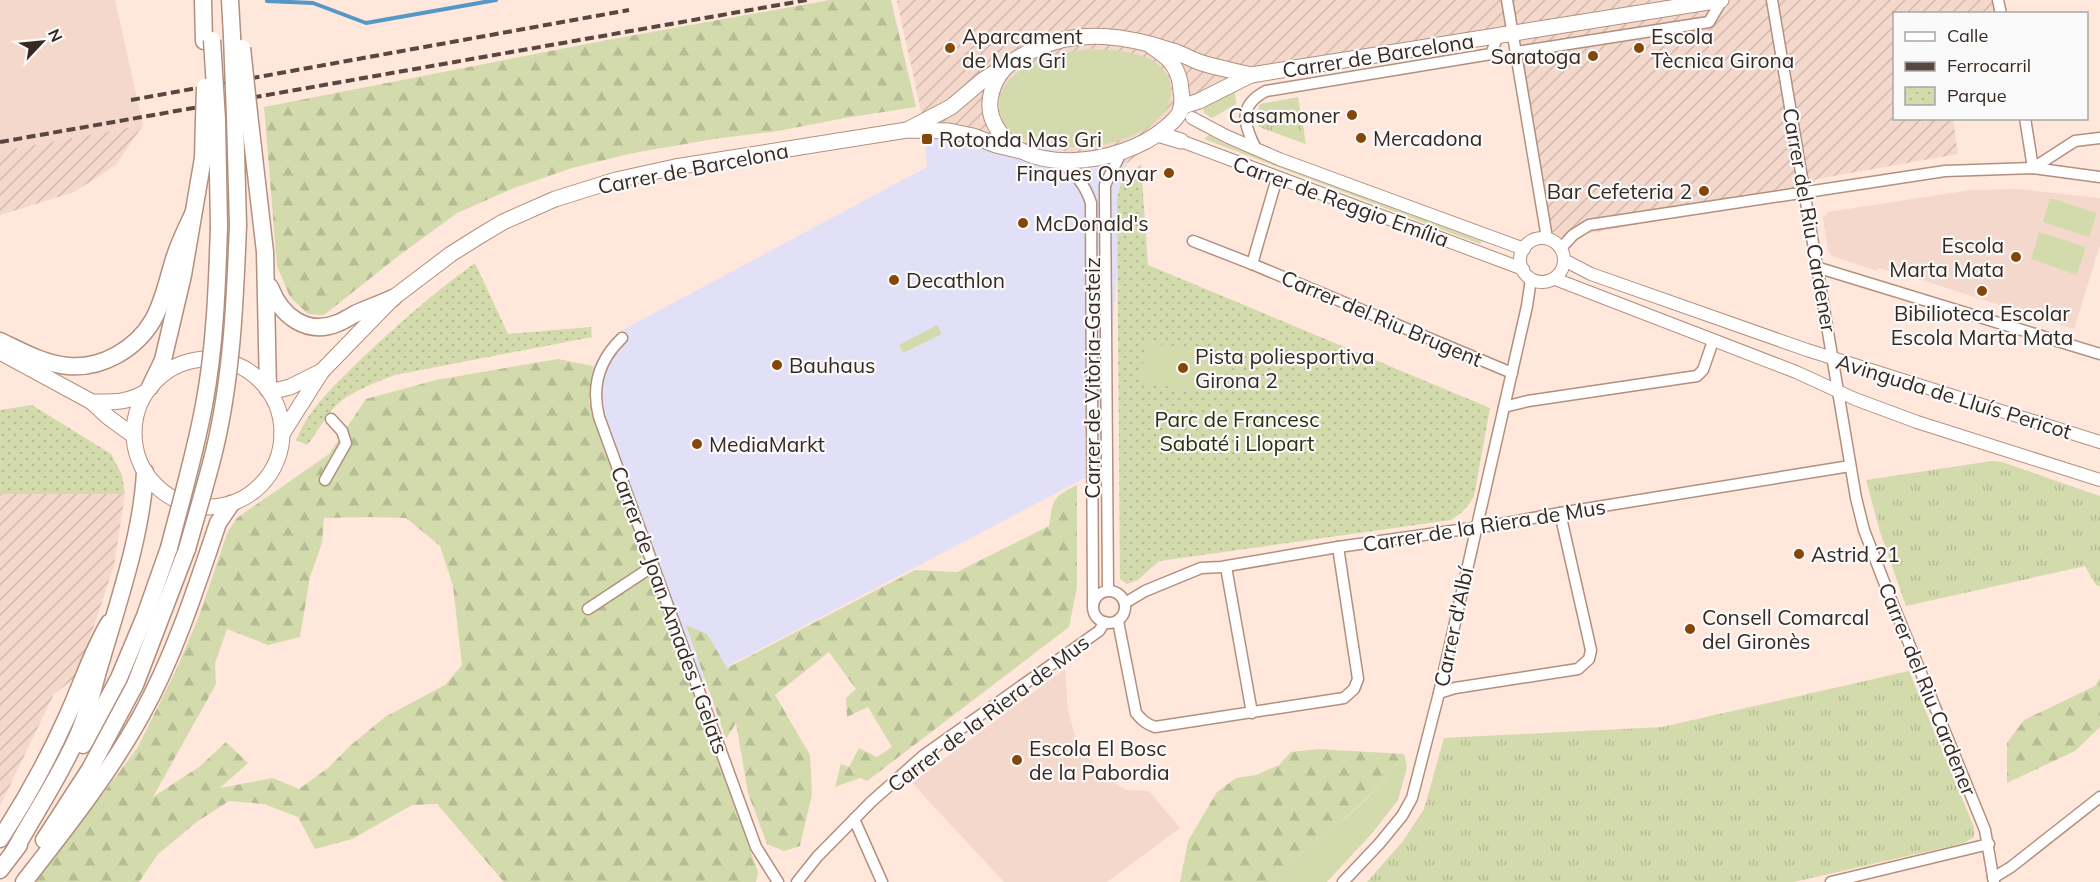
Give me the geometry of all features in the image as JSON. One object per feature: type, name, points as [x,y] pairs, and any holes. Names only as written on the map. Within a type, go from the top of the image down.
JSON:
[{"type":"main road","points":[[203,0],[208,41]]},
{"type":"main road","points":[[0,870],[26,836],[75,761],[119,678],[145,616],[169,548],[195,450],[212,351],[218,285],[219,227],[210,120],[208,41],[210,0]]},
{"type":"main road","points":[[230,0],[236,35],[242,115],[265,252],[269,390]]},
{"type":"main road","points":[[236,35],[238,0]]},
{"type":"main road","name":"Carrer de Barcelona","points":[[1185,112],[1199,101],[1254,74],[1721,0]]},
{"type":"main road","points":[[1080,37],[1124,38],[1149,44],[1170,60],[1181,86],[1185,112],[1158,134],[1136,147],[1098,159],[1061,161],[1021,151],[1005,140],[993,121],[990,106],[993,88],[1000,73],[1010,63],[1041,46],[1080,37]]},
{"type":"main road","name":"Carrer de Barcelona","points":[[1149,44],[1175,51],[1202,63],[1254,74]]},
{"type":"main road","name":"Carrer de Barcelona","points":[[907,130],[951,107],[983,80],[1010,63]]},
{"type":"main road","points":[[13,882],[36,853],[90,769],[135,685],[187,549],[214,452],[231,349],[242,115]]},
{"type":"main road","points":[[92,402],[131,400],[148,389],[163,374],[191,361],[212,359],[239,366],[254,375],[269,390],[280,414],[282,434],[278,458],[267,478],[251,493],[231,504],[207,507],[182,502],[159,489],[145,472],[136,451],[134,436],[136,416],[148,389],[163,360],[183,275],[210,120]]},
{"type":"main road","name":"Carrer de Barcelona","points":[[282,434],[322,371],[393,298],[451,254],[503,222],[547,202],[588,188],[675,167],[907,130],[949,131],[973,136],[996,146],[1021,151]]},
{"type":"main road","name":"Carrer de Reggio Emília","points":[[1158,134],[1181,141]]},
{"type":"main road","points":[[0,341],[30,355],[70,367],[94,364],[121,353],[135,343],[153,320],[165,292],[176,253],[193,213]]},
{"type":"main road","points":[[266,278],[280,308],[290,318],[306,326],[320,328],[338,324],[393,298]]},
{"type":"main road","points":[[0,352],[92,402],[134,436]]},
{"type":"main road","name":"Carrer de Barcelona","points":[[269,390],[290,387],[322,371]]},
{"type":"main road","points":[[13,853],[58,777],[80,731],[114,614],[143,500],[145,472]]},
{"type":"main road","points":[[24,882],[118,756],[143,712],[170,656],[218,523],[231,504]]},
{"type":"main road","points":[[0,839],[51,751],[98,641],[114,614]]},
{"type":"street","points":[[1508,0],[1547,238],[1562,254]]},
{"type":"street","name":"Carrer de Barcelona","points":[[1517,52],[1709,22],[1721,0]]},
{"type":"street","name":"Carrer del Riu Cardener","points":[[1772,0],[1850,466],[1864,530],[1985,830],[1994,880]]},
{"type":"street","name":"Carrer de Barcelona","points":[[1256,149],[1247,130],[1245,117],[1246,110],[1258,95],[1282,88],[1491,54],[1497,36]]},
{"type":"street","name":"Carrer de Barcelona","points":[[1254,74],[1282,88]]},
{"type":"street","name":"Carrer de Reggio Emília","points":[[1185,112],[1226,136],[1256,149],[1524,249]]},
{"type":"street","points":[[2025,120],[2033,168]]},
{"type":"street","points":[[2033,168],[2075,141],[2100,138]]},
{"type":"street","name":"Carrer de Reggio Emília","points":[[1181,141],[1523,269]]},
{"type":"street","name":"Carrer de Vitòria-Gasteiz","points":[[1107,590],[1105,196],[1106,185],[1120,153]]},
{"type":"street","name":"Carrer de Vitòria-Gasteiz","points":[[1061,161],[1080,179],[1091,203],[1093,605]]},
{"type":"street","points":[[1547,238],[1533,240],[1524,249],[1521,261],[1523,269],[1532,279],[1543,283],[1555,279],[1562,270],[1562,254],[1573,235],[1589,225],[1945,171],[2016,167],[2100,177]]},
{"type":"street","points":[[1252,264],[1277,178]]},
{"type":"street","name":"Carrer del Riu Brugent","points":[[1193,241],[1512,373]]},
{"type":"street","name":"Avinguda de Lluís Pericot","points":[[1562,254],[1592,274],[1807,350],[2100,442]]},
{"type":"street","points":[[1816,267],[2100,354]]},
{"type":"street","name":"Carrer d'Albí","points":[[1343,882],[1402,816],[1412,798],[1439,693],[1532,279]]},
{"type":"street","points":[[1555,279],[1796,372],[1838,392]]},
{"type":"street","name":"Carrer de Joan Amades i Gelats","points":[[622,338],[605,357],[600,368],[596,403],[756,847],[778,882]]},
{"type":"street","points":[[1504,407],[1528,401],[1697,376],[1703,370],[1713,341]]},
{"type":"street","name":"Avinguda de Lluís Pericot","points":[[1838,392],[1917,422],[2100,480]]},
{"type":"street","points":[[325,480],[346,444],[342,431],[331,419]]},
{"type":"street","name":"Carrer de la Riera de Mus","points":[[1125,603],[1145,591],[1201,568],[1226,567],[1338,547],[1477,527],[1850,466]]},
{"type":"street","points":[[1439,693],[1455,688],[1578,669],[1588,659],[1591,650],[1560,513]]},
{"type":"street","points":[[1118,621],[1136,713],[1142,720],[1155,727],[1344,698],[1354,689],[1358,680],[1338,547]]},
{"type":"street","points":[[588,609],[653,566]]},
{"type":"street","points":[[1226,567],[1252,712]]},
{"type":"street","points":[[1107,590],[1119,594],[1125,603],[1125,612],[1118,621],[1105,622],[1095,616],[1093,605],[1098,595],[1107,590]]},
{"type":"street","name":"Carrer de la Riera de Mus","points":[[797,882],[817,857],[879,794],[924,755],[1099,631],[1105,622]]},
{"type":"street","points":[[1994,880],[2100,797]]},
{"type":"street","points":[[854,819],[882,882]]},
{"type":"street","points":[[1831,882],[1989,844]]},
{"type":"shaded area","points":[[0,0],[115,0],[143,125],[0,151]]},
{"type":"shaded area","points":[[1998,0],[2001,12],[1893,12],[1893,120],[1953,120],[1958,154],[1817,179],[1783,198],[1563,238],[1544,226],[1511,32],[1246,75],[1127,163],[924,125],[897,1]]},
{"type":"shaded area","points":[[143,125],[116,165],[74,192],[0,215],[0,151]]},
{"type":"shaded area","points":[[924,125],[1127,163],[1100,470],[692,685],[645,563],[589,402],[593,366],[617,333],[927,167]]},
{"type":"shaded area","name":"Escola Marta Mata","points":[[2017,189],[2100,198],[2100,245],[2074,329],[1928,282],[1878,268],[1877,271],[1832,256],[1828,250],[1823,218],[1828,212],[1971,190]]},
{"type":"shaded area","points":[[0,494],[125,494],[114,566],[77,676],[54,694],[0,806]]},
{"type":"shaded area","name":"Escola El Bosc de la Pabordia","points":[[1065,669],[1068,710],[1077,743],[1106,777],[1126,790],[1149,791],[1180,828],[1107,882],[1004,882],[912,783]]},
{"type":"green space","points":[[830,0],[891,0],[916,107],[633,153],[572,168],[514,188],[457,213],[324,315],[308,314],[290,297],[277,266],[264,107],[602,41]]},
{"type":"green space","points":[[1088,49],[1127,52],[1153,61],[1163,69],[1169,79],[1171,93],[1168,106],[1160,117],[1127,138],[1083,147],[1032,142],[1019,137],[1009,129],[1000,111],[1000,96],[1006,83],[1030,65]]},
{"type":"green space","points":[[1235,91],[1236,104],[1212,118],[1204,113],[1203,108]]},
{"type":"green space","points":[[1298,97],[1306,144],[1259,127],[1256,118],[1260,104]]},
{"type":"green space","points":[[1209,135],[1223,143],[1482,241],[1480,244],[1204,139]]},
{"type":"green space","name":"Parc de Francesc Sabaté i Llopart","points":[[1141,164],[1148,265],[1490,408],[1474,496],[1462,512],[1451,520],[1159,561],[1138,580],[1127,584],[1120,579],[1117,199],[1122,179]]},
{"type":"green space","points":[[2050,198],[2097,213],[2089,237],[2043,222]]},
{"type":"green space","points":[[2039,232],[2086,247],[2077,275],[2031,259]]},
{"type":"green space","points":[[475,263],[508,334],[591,327],[592,337],[395,375],[345,398],[329,414],[307,445],[296,440],[315,407],[359,361],[415,310]]},
{"type":"green space","points":[[937,325],[942,334],[903,353],[899,345]]},
{"type":"green space","name":"Pista poliesportiva Girona 2","points":[[1146,342],[1226,355],[1220,394],[1140,382]]},
{"type":"green space","points":[[558,359],[593,366],[589,402],[758,872],[756,882],[504,882],[437,804],[412,805],[352,839],[315,849],[298,817],[264,804],[229,801],[198,821],[158,854],[139,882],[36,882],[138,747],[177,668],[199,616],[228,531],[237,518],[329,454],[366,399],[436,380]],"holes":[[[324,518],[406,518],[440,546],[453,586],[462,665],[445,685],[385,717],[351,745],[328,768],[299,789],[273,778],[220,788],[248,763],[226,742],[199,767],[153,797],[216,684],[215,663],[227,629],[268,645],[300,637],[310,577],[322,543]]]},
{"type":"green space","points":[[32,405],[111,454],[122,475],[125,494],[0,494],[0,410]]},
{"type":"green space","points":[[1992,461],[2002,462],[2100,496],[2100,587],[2096,585],[2085,566],[1906,606],[1880,532],[1866,480]]},
{"type":"green space","points":[[1077,485],[1077,587],[1069,627],[867,781],[860,778],[835,787],[841,764],[849,767],[859,748],[877,757],[892,747],[868,707],[847,717],[846,698],[856,689],[829,652],[775,695],[810,755],[812,794],[800,846],[784,851],[767,844],[748,793],[736,723],[726,739],[686,625],[707,634],[727,668],[915,570],[957,572],[1049,526],[1055,500]]},
{"type":"green space","points":[[1909,671],[1974,827],[1974,837],[1964,843],[1794,882],[1367,882],[1403,841],[1424,809],[1444,738],[1662,727]]},
{"type":"green space","points":[[2100,678],[2100,727],[2075,751],[2007,783],[2007,743],[2024,720],[2095,686]]},
{"type":"green space","points":[[1318,749],[1404,754],[1364,801],[1296,858],[1274,882],[1180,882],[1188,841],[1217,792],[1236,778],[1256,775],[1279,765],[1291,752]]},
{"type":"green space","points":[[1404,754],[1407,767],[1398,800],[1374,831],[1327,882],[1274,882],[1303,851],[1364,801]]},
{"type":"waterway","points":[[267,1],[313,3],[366,23],[496,0]]},
{"type":"railway","points":[[0,142],[807,0]]},
{"type":"railway","points":[[131,100],[629,10]]},
{"type":"place","name":"Aparcament de Mas Gri","points":[[950,48]]},
{"type":"place","name":"Escola Tècnica Girona","points":[[1639,48]]},
{"type":"place","name":"Saratoga","points":[[1593,56]]},
{"type":"place","name":"Casamoner","points":[[1352,115]]},
{"type":"place","name":"Mercadona","points":[[1361,138]]},
{"type":"place","name":"Rotonda Mas Gri","points":[[927,139]]},
{"type":"place","name":"Finques Onyar","points":[[1169,173]]},
{"type":"place","name":"Bar Cefeteria 2","points":[[1704,191]]},
{"type":"place","name":"McDonald's","points":[[1023,223]]},
{"type":"place","name":"Escola Marta Mata","points":[[2016,257]]},
{"type":"place","name":"Decathlon","points":[[894,280]]},
{"type":"place","name":"Bibilioteca Escolar Escola Marta Mata","points":[[1982,291]]},
{"type":"place","name":"Bauhaus","points":[[777,365]]},
{"type":"place","name":"Pista poliesportiva Girona 2","points":[[1183,368]]},
{"type":"place","name":"MediaMarkt","points":[[697,444]]},
{"type":"place","name":"Astrid 21","points":[[1799,554]]},
{"type":"place","name":"Consell Comarcal del Gironès","points":[[1690,629]]},
{"type":"place","name":"Escola El Bosc de la Pabordia","points":[[1017,760]]}]
